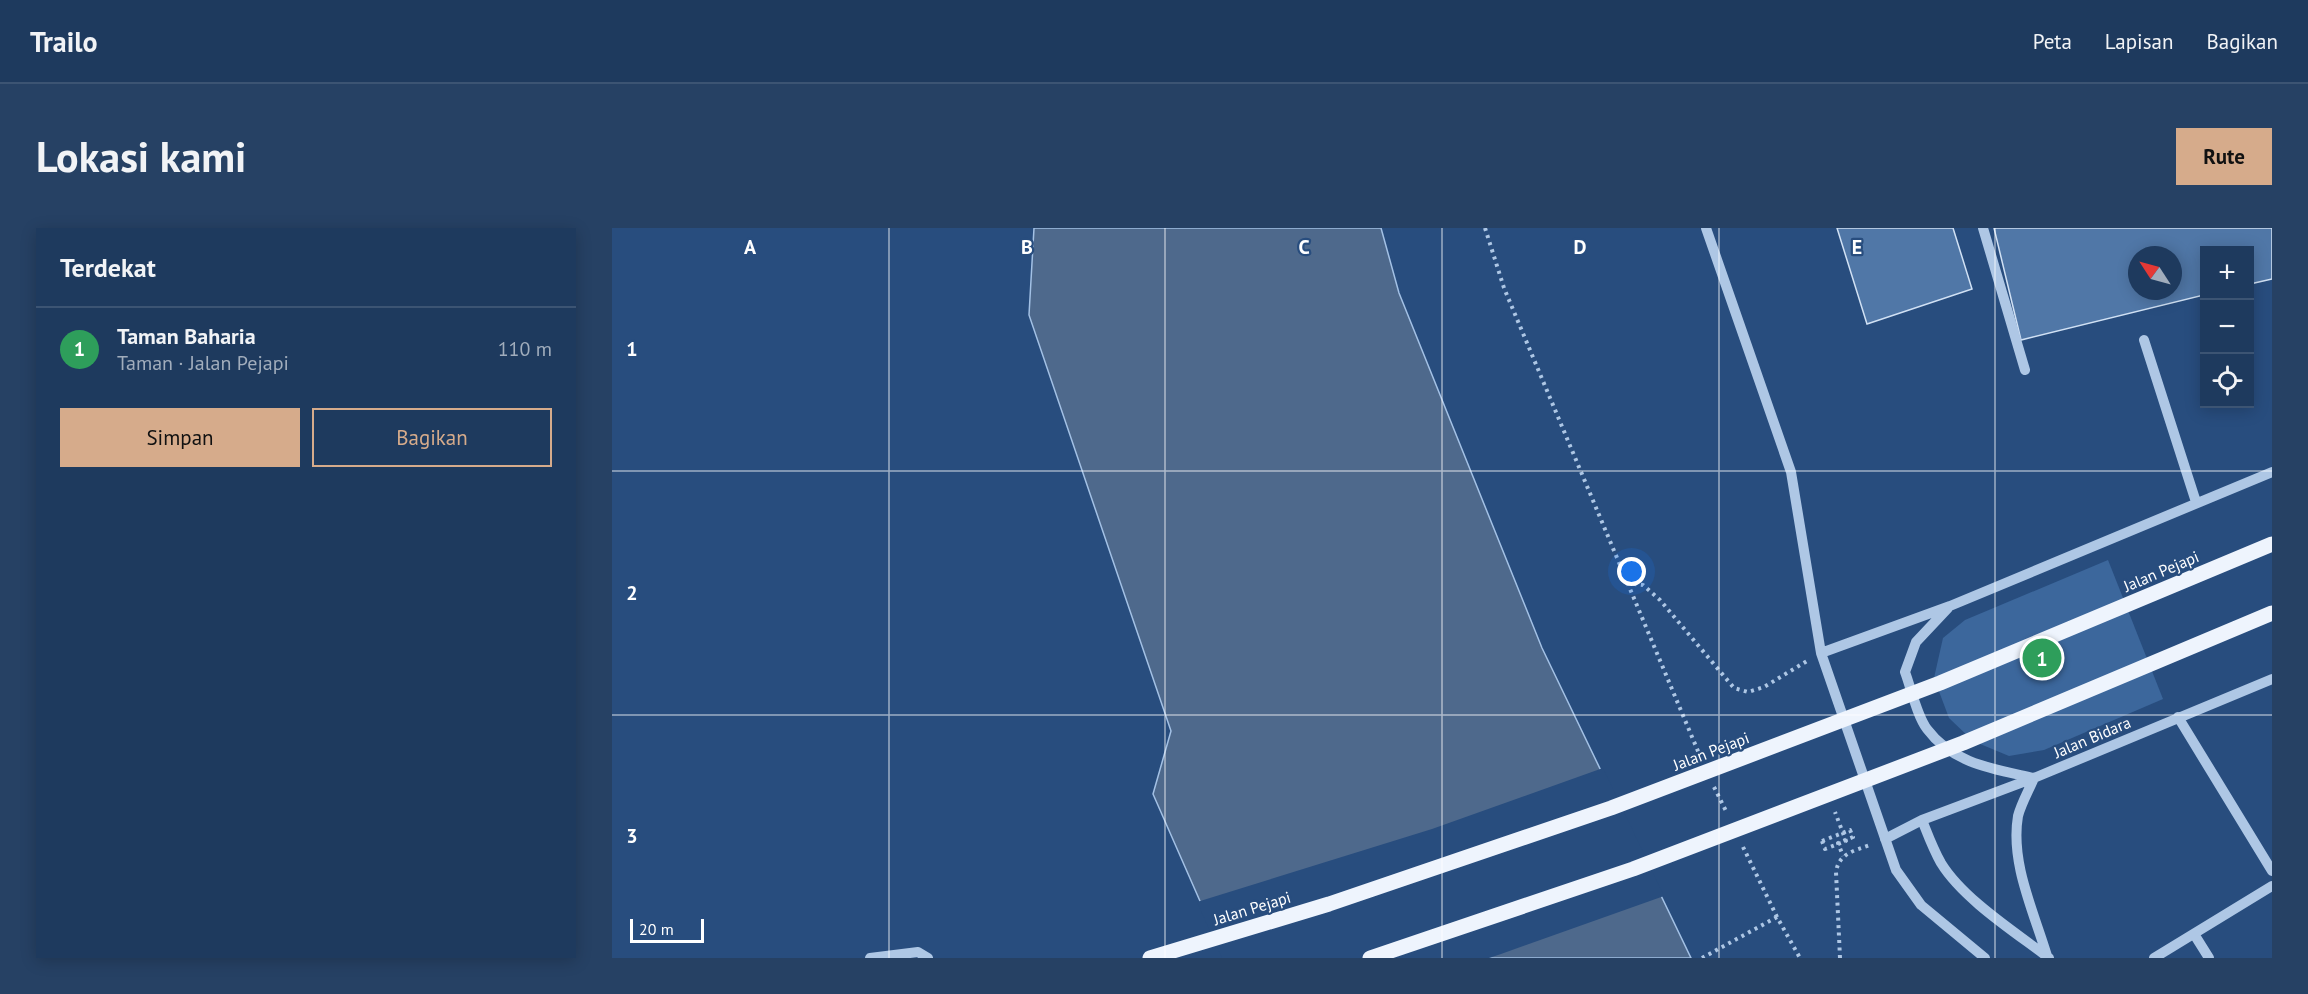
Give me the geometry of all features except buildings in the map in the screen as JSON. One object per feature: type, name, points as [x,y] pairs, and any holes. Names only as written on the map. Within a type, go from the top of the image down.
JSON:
[{"type":"main road","name":"Jalan Pejapi","points":[[1150,958],[1329,904],[1611,808],[1940,683],[2272,544]]},
{"type":"main road","points":[[1370,958],[1633,869],[1964,743],[2272,613]]},
{"type":"street","points":[[1706,228],[1791,472],[1821,653],[1896,870],[1921,905],[1985,958]]},
{"type":"street","points":[[1983,228],[2025,370]]},
{"type":"street","points":[[2144,339],[2196,502]]},
{"type":"street","points":[[1821,653],[1950,606],[2272,472]]},
{"type":"street","points":[[1950,606],[1916,642],[1905,672],[1926,728],[1949,751],[1978,765],[2034,778],[2019,814],[2016,838],[2019,864],[2048,958]]},
{"type":"street","name":"Jalan Bidara","points":[[1885,839],[1922,820],[2034,778],[2272,679]]},
{"type":"street","points":[[2178,717],[2272,871]]},
{"type":"street","points":[[1922,820],[1933,848],[1960,888],[2048,958]]},
{"type":"street","points":[[2154,958],[2272,886]]},
{"type":"street","points":[[2194,934],[2209,958]]},
{"type":"street","points":[[870,958],[918,952],[928,958]]},
{"type":"path","points":[[1485,228],[1504,288],[1701,759]]},
{"type":"path","points":[[1626,582],[1642,585],[1660,600],[1734,687],[1741,690],[1748,692],[1764,687],[1821,653]]},
{"type":"path","points":[[1711,779],[1730,819]]},
{"type":"path","points":[[1828,795],[1846,841],[1825,849],[1822,841],[1850,830],[1853,837],[1838,843],[1843,856]]},
{"type":"path","points":[[1740,839],[1777,917],[1800,958]]},
{"type":"path","points":[[1840,958],[1836,872],[1838,863],[1843,856],[1885,839]]},
{"type":"path","points":[[1702,958],[1777,917]]},
{"type":"shaded area","points":[[1034,228],[1381,228],[1399,293],[1542,648],[1691,958],[1225,958],[1153,794],[1171,731],[1029,315]]},
{"type":"shaded area","points":[[2108,560],[2163,699],[2044,750],[2009,756],[1973,741],[1949,718],[1934,678],[1943,638],[1965,620]]},
{"type":"pier","points":[[1603,768],[1664,896],[1489,958],[1222,958],[1197,902],[1432,829]]},
{"type":"place","name":"Taman Baharia","points":[[2042,658]]}]
